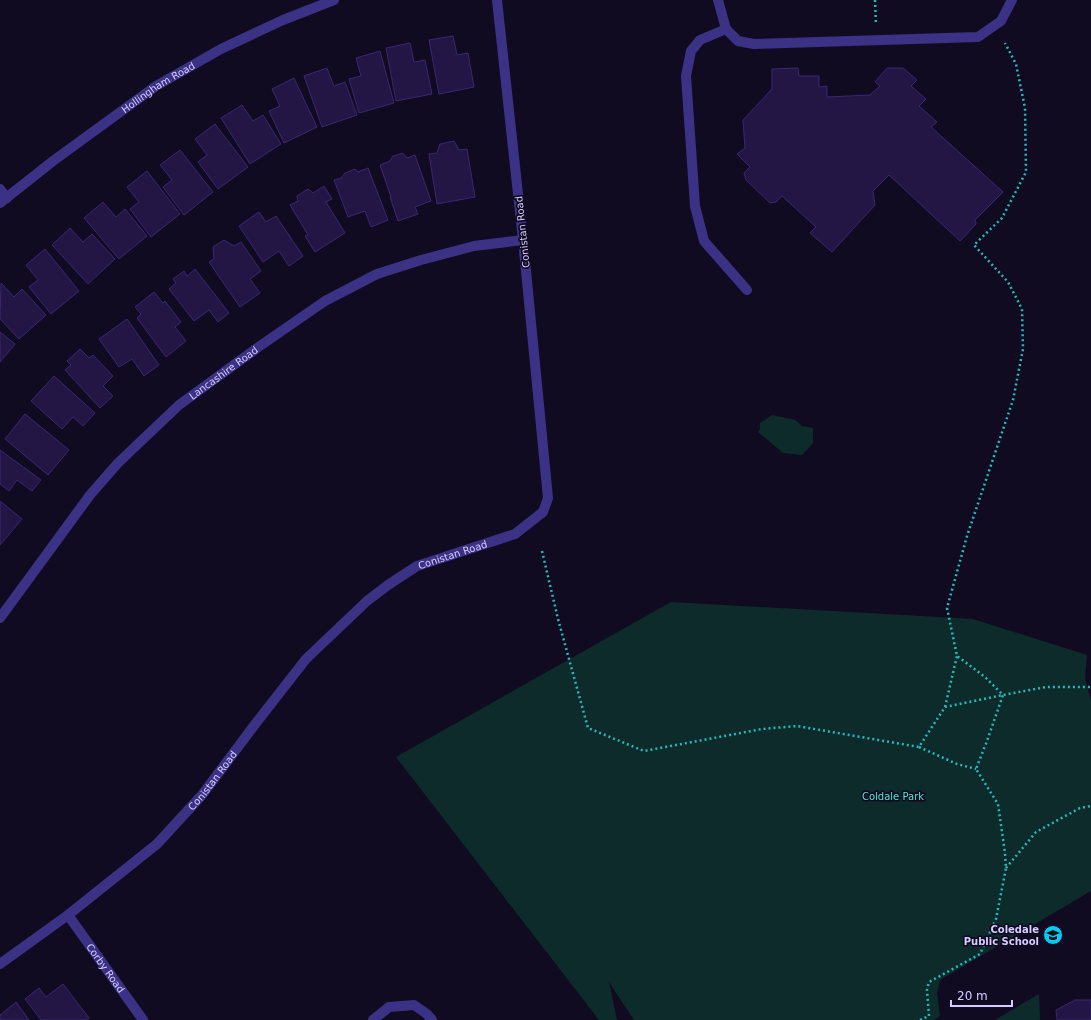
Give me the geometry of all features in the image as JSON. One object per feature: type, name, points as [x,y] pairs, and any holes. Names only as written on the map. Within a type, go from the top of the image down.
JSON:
[{"type":"street","name":"Hollingham Road","points":[[3,201],[53,161],[156,86],[221,49],[282,20],[334,0]]},
{"type":"street","name":"Conistan Road","points":[[0,964],[68,915],[157,844],[202,795],[306,659],[367,601],[417,566],[515,534],[544,512],[548,498],[523,240],[497,0]]},
{"type":"street","points":[[718,0],[726,29],[738,41],[754,44],[978,37],[1002,21],[1012,0]]},
{"type":"street","points":[[726,29],[700,40],[691,52],[686,76],[695,206],[704,241],[747,290]]},
{"type":"street","points":[[0,189],[3,201]]},
{"type":"street","name":"Lancashire Road","points":[[0,618],[90,495],[118,463],[179,405],[257,348],[325,301],[377,274],[421,260],[474,246],[523,240]]},
{"type":"street","name":"Corby Road","points":[[68,915],[143,1020]]},
{"type":"street","points":[[373,1020],[389,1007],[414,1005],[427,1014],[432,1020]]},
{"type":"path","points":[[875,0],[876,40]]},
{"type":"path","points":[[919,747],[944,707],[957,656],[946,608],[967,536],[1014,400],[1023,349],[1022,308],[1008,282],[974,245],[1002,218],[1026,172],[1025,108],[1016,64],[1005,43]]},
{"type":"path","points":[[542,551],[558,619],[588,728],[644,751],[762,729],[797,726],[919,747],[957,764],[976,769],[998,804],[1006,868],[996,919],[980,954],[929,982],[927,990],[929,1016],[920,1020]]},
{"type":"path","points":[[957,656],[985,677],[1003,695]]},
{"type":"path","points":[[944,707],[1046,687],[1091,687]]},
{"type":"path","points":[[976,769],[1003,695]]},
{"type":"path","points":[[1006,868],[1036,832],[1080,808],[1091,806]]},
{"type":"green space","points":[[772,415],[795,420],[802,426],[813,428],[813,443],[802,455],[783,453],[758,432],[760,429],[760,423]]},
{"type":"green space","name":"Coldale Park","points":[[671,602],[973,619],[1087,655],[1085,678],[1091,701],[1091,891],[940,980],[937,993],[940,1016],[934,1020],[634,1020],[609,982],[617,1020],[599,1020],[396,757]]},
{"type":"green space","points":[[1039,994],[1040,1020],[995,1020]]},
{"type":"building","points":[[453,36],[457,55],[468,53],[474,87],[439,94],[429,40]]},
{"type":"building","points":[[410,43],[414,62],[425,60],[432,94],[396,101],[386,48]]},
{"type":"building","points":[[380,51],[394,103],[359,113],[349,79],[361,76],[356,58]]},
{"type":"building","points":[[327,68],[334,86],[345,82],[357,115],[322,127],[304,76]]},
{"type":"building","points":[[798,68],[799,76],[819,76],[819,87],[827,86],[827,97],[870,95],[880,86],[875,82],[887,68],[903,68],[917,80],[911,86],[926,99],[919,106],[937,122],[931,127],[1003,192],[975,220],[976,224],[960,241],[889,175],[873,191],[875,205],[832,252],[810,233],[816,227],[782,196],[776,202],[770,203],[746,180],[744,173],[750,167],[737,154],[745,148],[743,120],[772,89],[772,69]]},
{"type":"building","points":[[294,78],[317,127],[284,143],[269,111],[280,106],[272,89]]},
{"type":"building","points":[[242,105],[253,121],[263,115],[281,144],[250,164],[221,118]]},
{"type":"building","points":[[215,124],[248,167],[218,189],[198,162],[207,155],[195,139]]},
{"type":"building","points":[[454,141],[459,150],[467,149],[475,197],[437,204],[429,154],[437,153],[440,144]]},
{"type":"building","points":[[180,150],[213,192],[184,215],[163,187],[172,180],[160,165]]},
{"type":"building","points":[[403,153],[407,158],[415,155],[431,201],[415,207],[418,214],[398,221],[380,165],[390,161],[393,156]]},
{"type":"building","points":[[368,168],[388,220],[371,227],[365,211],[348,217],[334,180],[341,178],[345,173],[355,169],[358,172]]},
{"type":"building","points":[[147,171],[180,214],[151,237],[130,209],[139,202],[127,187]]},
{"type":"building","points":[[324,186],[332,199],[326,202],[345,233],[315,252],[305,236],[308,235],[290,205],[298,201],[297,196],[308,189],[313,193]]},
{"type":"building","points":[[103,202],[116,217],[125,209],[147,236],[119,259],[84,218]]},
{"type":"building","points":[[259,212],[266,222],[276,216],[303,256],[289,266],[279,251],[263,262],[239,226]]},
{"type":"building","points":[[70,228],[83,242],[92,234],[115,259],[88,284],[52,245]]},
{"type":"building","points":[[224,240],[234,246],[241,242],[261,271],[250,279],[260,293],[240,307],[209,262],[214,259],[213,247]]},
{"type":"building","points":[[45,249],[79,291],[51,314],[29,287],[38,280],[26,265]]},
{"type":"building","points":[[195,269],[229,313],[218,322],[209,310],[194,321],[169,289],[176,283],[173,279],[184,271],[187,276]]},
{"type":"building","points":[[1,283],[14,297],[22,289],[46,315],[19,339],[0,319]]},
{"type":"building","points":[[154,292],[163,303],[165,301],[181,322],[175,327],[186,341],[166,357],[137,318],[141,314],[135,307]]},
{"type":"building","points":[[127,319],[159,365],[144,376],[132,359],[119,367],[99,339]]},
{"type":"building","points":[[0,332],[15,344],[0,362]]},
{"type":"building","points":[[80,349],[89,358],[93,355],[113,376],[103,386],[113,396],[100,408],[65,370],[71,365],[67,361]]},
{"type":"building","points":[[54,376],[95,413],[83,426],[73,417],[62,429],[31,401]]},
{"type":"building","points":[[25,414],[69,450],[48,475],[5,439]]},
{"type":"building","points":[[0,450],[41,480],[32,491],[17,480],[9,491],[0,484]]},
{"type":"building","points":[[0,501],[22,519],[0,545]]},
{"type":"building","points":[[63,984],[89,1018],[86,1020],[41,1020],[25,999],[39,988],[46,997]]},
{"type":"building","points":[[1075,1000],[1091,1000],[1091,1020],[1057,1020],[1056,1010]]},
{"type":"building","points":[[16,1002],[29,1020],[0,1020],[0,1015]]},
{"type":"place","name":"Coledale Public School","points":[[1053,935]]}]
